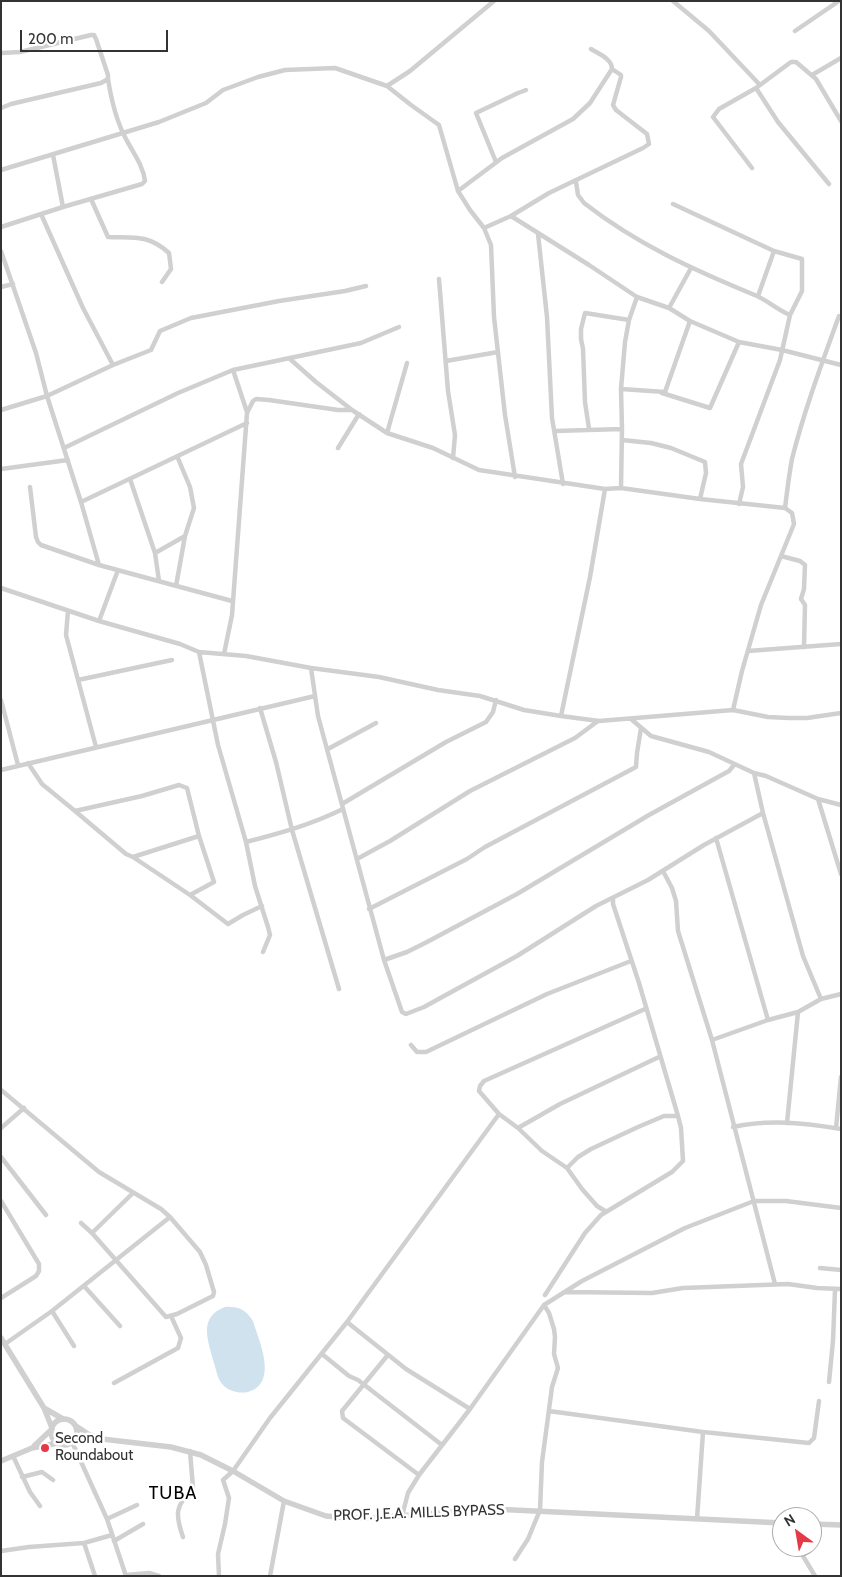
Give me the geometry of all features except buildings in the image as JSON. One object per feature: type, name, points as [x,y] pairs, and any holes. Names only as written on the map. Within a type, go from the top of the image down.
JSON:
[{"type":"street","points":[[387,86],[410,71],[494,1]]},
{"type":"street","points":[[673,1],[710,31],[758,87],[789,136],[829,184]]},
{"type":"street","points":[[795,31],[839,1]]},
{"type":"street","points":[[1,53],[20,52],[91,34],[94,35],[108,75],[112,105],[123,134],[144,173],[145,181],[142,184],[1,227]]},
{"type":"street","points":[[484,228],[511,216],[549,193],[576,182],[649,144],[647,134],[616,110],[613,105],[620,75],[612,69],[609,61],[591,49]]},
{"type":"street","points":[[812,75],[841,58]]},
{"type":"street","points":[[752,168],[713,117],[719,109],[758,87],[791,62],[796,62],[816,79],[840,119]]},
{"type":"street","points":[[1,170],[159,122],[206,103],[222,90],[285,70],[335,68],[387,86],[439,125],[458,190],[484,228],[491,245],[494,317],[505,414],[515,476]]},
{"type":"street","points":[[458,190],[496,162],[573,119],[590,103],[612,69]]},
{"type":"street","points":[[1,108],[100,83],[108,79]]},
{"type":"street","points":[[496,162],[476,113],[526,90]]},
{"type":"street","points":[[53,155],[63,207]]},
{"type":"street","points":[[576,182],[578,195],[594,211],[651,248],[722,282],[758,296],[790,315]]},
{"type":"street","points":[[91,199],[108,237],[146,238],[160,244],[169,253],[171,269],[162,282]]},
{"type":"street","points":[[673,204],[774,251],[802,259],[802,291],[790,315],[780,360],[741,464],[743,487],[739,504]]},
{"type":"street","points":[[41,214],[83,308],[114,365]]},
{"type":"street","points":[[511,216],[589,265],[636,298],[669,308],[690,321],[739,342],[782,350],[841,365]]},
{"type":"street","points":[[538,234],[547,317],[552,409],[563,484]]},
{"type":"street","points":[[1,251],[36,352],[47,396],[100,565]]},
{"type":"street","points":[[758,296],[774,251]]},
{"type":"street","points":[[669,308],[691,268]]},
{"type":"street","points":[[440,279],[448,391],[455,435],[453,458]]},
{"type":"street","points":[[1,287],[13,284]]},
{"type":"street","points":[[1,410],[47,396],[151,350],[160,331],[191,318],[366,286]]},
{"type":"street","points":[[621,488],[621,389],[629,320],[636,298]]},
{"type":"street","points":[[589,429],[585,402],[581,339],[585,313],[629,320]]},
{"type":"street","points":[[785,508],[793,458],[823,360],[839,316],[841,317]]},
{"type":"street","points":[[662,393],[665,392],[690,321]]},
{"type":"street","points":[[64,448],[178,393],[233,370],[361,343],[399,327]]},
{"type":"street","points":[[621,389],[662,393],[710,408],[739,342]]},
{"type":"street","points":[[446,361],[498,352]]},
{"type":"street","points":[[290,359],[352,410],[387,433],[433,448],[479,470],[563,484],[605,489],[621,488],[739,504],[785,508],[792,513],[794,524],[761,606],[733,710]]},
{"type":"street","points":[[387,433],[407,363]]},
{"type":"street","points":[[233,370],[247,413]]},
{"type":"street","points":[[224,654],[231,625],[249,406],[256,399],[338,410],[352,410]]},
{"type":"street","points":[[338,448],[359,414]]},
{"type":"street","points":[[81,502],[247,423]]},
{"type":"street","points":[[555,431],[622,429]]},
{"type":"street","points":[[622,440],[651,443],[671,448],[705,462],[706,473],[700,499]]},
{"type":"street","points":[[176,586],[185,536],[194,508],[190,487],[177,456]]},
{"type":"street","points":[[1,468],[68,460]]},
{"type":"street","points":[[130,479],[155,553],[159,581]]},
{"type":"street","points":[[30,487],[38,542],[100,565],[232,601]]},
{"type":"street","points":[[561,716],[590,577],[605,489]]},
{"type":"street","points":[[155,553],[185,536]]},
{"type":"street","points":[[781,556],[800,560],[805,565],[804,589],[801,599],[806,605],[804,647]]},
{"type":"street","points":[[99,621],[118,570]]},
{"type":"street","points":[[1,588],[99,621],[180,644],[199,652],[264,658],[311,668],[379,677],[438,690],[480,696],[524,710],[561,716],[599,721],[733,710],[768,717],[790,718],[807,718],[841,713]]},
{"type":"street","points":[[68,611],[66,635],[96,747]]},
{"type":"street","points":[[748,651],[841,644]]},
{"type":"street","points":[[199,652],[218,745],[246,842],[255,886],[270,935],[263,952]]},
{"type":"street","points":[[78,680],[172,660]]},
{"type":"street","points":[[311,668],[318,716],[384,960],[402,1012],[406,1014],[424,1007],[517,956],[716,838],[763,813]]},
{"type":"street","points":[[1,770],[315,696]]},
{"type":"street","points":[[1,700],[18,765]]},
{"type":"street","points":[[246,842],[292,830],[317,821],[446,742],[486,722],[493,712],[496,700]]},
{"type":"street","points":[[260,708],[276,762],[292,830],[339,989]]},
{"type":"street","points":[[631,719],[651,736],[708,752],[734,765],[766,776],[818,799],[841,805]]},
{"type":"street","points":[[357,859],[390,842],[470,791],[575,738],[599,721]]},
{"type":"street","points":[[328,749],[376,723]]},
{"type":"street","points":[[370,909],[467,859],[492,843],[636,767],[641,728]]},
{"type":"street","points":[[28,763],[42,784],[126,854],[190,895],[228,924],[243,914],[262,906]]},
{"type":"street","points":[[384,960],[427,942],[509,899],[729,771],[734,765]]},
{"type":"street","points":[[754,773],[763,813],[804,956],[821,1000]]},
{"type":"street","points":[[75,811],[142,796],[180,785],[187,788],[199,836],[214,882],[190,895]]},
{"type":"street","points":[[818,799],[841,874]]},
{"type":"street","points":[[133,857],[199,836]]},
{"type":"street","points":[[716,838],[768,1020]]},
{"type":"street","points":[[663,871],[676,901],[678,930],[712,1040],[775,1284]]},
{"type":"street","points":[[545,1295],[585,1233],[605,1211],[622,1204],[664,1177],[684,1161],[678,1116],[613,904],[613,898]]},
{"type":"street","points":[[411,1045],[417,1052],[426,1052],[547,994],[631,960]]},
{"type":"street","points":[[712,1040],[768,1020],[798,1012],[821,1000],[841,994]]},
{"type":"street","points":[[605,1211],[592,1201],[567,1168],[555,1162],[532,1143],[518,1128],[499,1114],[480,1091],[480,1086],[484,1081],[645,1009]]},
{"type":"street","points":[[786,1123],[798,1012]]},
{"type":"street","points":[[518,1128],[560,1104],[659,1057]]},
{"type":"street","points":[[733,1127],[748,1124],[786,1123],[839,1128],[841,1077]]},
{"type":"street","points":[[1,1090],[99,1172],[161,1208],[200,1252],[214,1292],[213,1296],[166,1317],[81,1223]]},
{"type":"street","points":[[1,1128],[24,1108]]},
{"type":"street","points":[[219,1576],[218,1554],[226,1524],[229,1498],[223,1480],[233,1471],[270,1418],[347,1322],[499,1114]]},
{"type":"street","points":[[567,1168],[578,1157],[591,1149],[657,1118],[678,1116]]},
{"type":"street","points":[[1,1157],[46,1215]]},
{"type":"street","points":[[92,1233],[133,1193]]},
{"type":"street","points":[[1,1201],[39,1264],[39,1271],[36,1276],[1,1298]]},
{"type":"street","points":[[402,1516],[408,1493],[419,1475],[470,1409],[544,1305],[598,1272],[686,1228],[754,1201],[786,1201],[841,1208]]},
{"type":"street","points":[[58,1443],[53,1437],[44,1408],[2,1340],[52,1311],[170,1217]]},
{"type":"street","points":[[820,1268],[841,1270]]},
{"type":"street","points":[[563,1292],[652,1294],[683,1288],[775,1284],[838,1289],[829,1382]]},
{"type":"street","points":[[84,1286],[120,1326]]},
{"type":"street","points":[[515,1559],[528,1539],[540,1510],[542,1462],[553,1380],[558,1368],[554,1354],[554,1329],[549,1313],[544,1305]]},
{"type":"street","points":[[52,1311],[74,1346]]},
{"type":"street","points":[[114,1383],[178,1348],[181,1338],[171,1316]]},
{"type":"street","points":[[347,1322],[388,1356],[470,1409]]},
{"type":"street","points":[[322,1354],[442,1445]]},
{"type":"street","points":[[388,1356],[342,1411],[343,1418],[419,1475]]},
{"type":"street","points":[[549,1411],[703,1432],[809,1443],[814,1438],[819,1401]]},
{"type":"street","points":[[44,1408],[63,1419],[71,1421],[76,1426],[77,1433],[74,1441],[107,1519],[126,1575],[149,1573],[159,1576]]},
{"type":"street","points":[[32,1448],[56,1423],[63,1419]]},
{"type":"street","name":"PROF. J.E.A. MILLS BYPASS","points":[[76,1426],[88,1434],[102,1439],[190,1451],[209,1458],[284,1501],[326,1516],[348,1518],[402,1516],[493,1509],[772,1522]]},
{"type":"street","points":[[697,1519],[703,1432]]},
{"type":"street","points":[[1,1461],[32,1448],[58,1443],[68,1444],[74,1441],[102,1439]]},
{"type":"street","points":[[183,1537],[176,1514],[184,1498],[193,1488],[190,1451]]},
{"type":"street","points":[[13,1456],[22,1477],[40,1506]]},
{"type":"street","points":[[22,1477],[38,1472],[45,1474],[53,1480]]},
{"type":"street","points":[[270,1576],[284,1501]]},
{"type":"street","points":[[107,1519],[137,1505]]},
{"type":"street","points":[[114,1541],[143,1524]]},
{"type":"street","points":[[822,1524],[841,1525]]},
{"type":"street","points":[[1,1551],[84,1543],[112,1535]]},
{"type":"street","points":[[84,1543],[95,1576]]},
{"type":"street","points":[[804,1557],[815,1576]]},
{"type":"water","points":[[225,1307],[234,1307],[244,1311],[250,1317],[262,1350],[265,1371],[263,1380],[257,1387],[248,1392],[234,1392],[223,1385],[218,1377],[213,1360],[207,1337],[208,1323],[217,1311]]},
{"type":"place","name":"Second Roundabout","points":[[45,1448]]},
{"type":"district","name":"TUBA","points":[[173,1494]]}]
